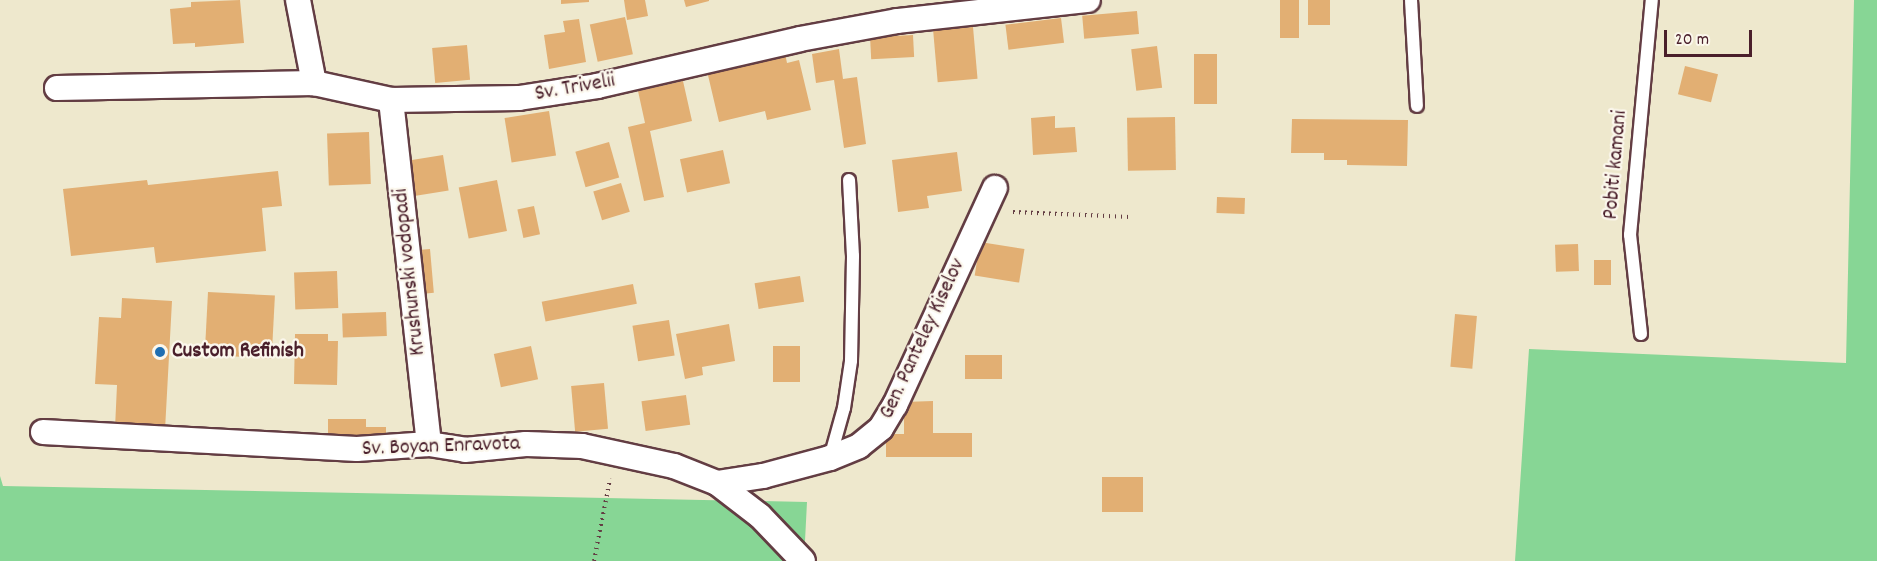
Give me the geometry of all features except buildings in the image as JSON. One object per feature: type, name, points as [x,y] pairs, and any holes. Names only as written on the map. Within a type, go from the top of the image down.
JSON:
[{"type":"street","points":[[298,0],[314,83]]},
{"type":"street","name":"Sv. Trivelii","points":[[57,88],[314,83],[391,100],[519,98],[597,86],[800,39],[897,21],[1088,0]]},
{"type":"street","name":"Krushunski vodopadi","points":[[391,100],[429,444]]},
{"type":"street","name":"Gen. Panteley Kiselov","points":[[717,483],[763,476],[830,458],[859,446],[881,428],[891,413],[995,188]]},
{"type":"street","name":"Sv. Boyan Enravota","points":[[43,432],[357,449],[429,444],[465,450],[526,444],[582,446],[674,466],[717,483],[760,516],[803,561]]},
{"type":"lane","points":[[1411,0],[1418,106]]},
{"type":"lane","name":"Pobiti kamani","points":[[1641,334],[1630,235],[1652,0]]},
{"type":"lane","points":[[830,458],[844,408],[851,361],[853,256],[849,180]]},
{"type":"path","points":[[982,212],[1058,211],[1130,217]]},
{"type":"path","points":[[594,561],[614,452]]},
{"type":"green space","points":[[1854,0],[1877,0],[1877,561],[1515,561],[1529,349],[1846,363]]},
{"type":"green space","points":[[0,476],[3,486],[807,502],[804,561],[0,561]]},
{"type":"place","name":"Custom Refinish","points":[[160,352]]}]
